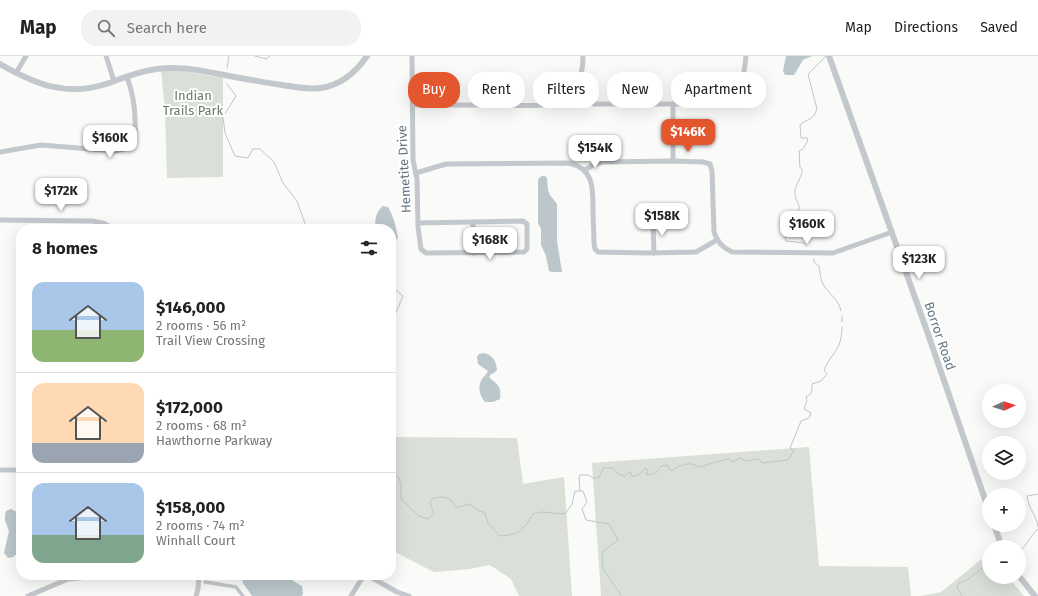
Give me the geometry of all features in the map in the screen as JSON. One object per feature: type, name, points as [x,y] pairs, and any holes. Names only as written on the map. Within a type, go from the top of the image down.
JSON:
[{"type":"street","points":[[16,73],[26,56]]},
{"type":"street","points":[[106,56],[114,81]]},
{"type":"street","points":[[0,64],[36,82],[59,88],[94,87],[150,70],[169,68],[180,68],[299,88],[314,88],[334,84],[345,78],[358,68],[367,56]]},
{"type":"street","name":"Hemetite Drive","points":[[412,56],[412,72]]},
{"type":"street","points":[[582,72],[583,56]]},
{"type":"street","points":[[743,72],[746,56]]},
{"type":"street","name":"Borror Road","points":[[829,56],[982,491]]},
{"type":"street","points":[[0,152],[41,145],[115,151],[125,149],[133,142],[136,132],[135,105],[127,77]]},
{"type":"street","points":[[460,105],[533,104]]},
{"type":"street","points":[[599,104],[671,104]]},
{"type":"street","name":"Hemetite Drive","points":[[413,108],[413,160],[418,182],[419,247],[426,254],[474,253]]},
{"type":"street","points":[[673,108],[673,161]]},
{"type":"street","points":[[585,170],[595,164],[603,162],[673,161],[703,162],[710,164],[712,171],[712,222],[714,232],[717,240],[727,250],[738,253],[825,253],[839,251],[892,232]]},
{"type":"street","points":[[416,173],[446,164],[458,163],[568,163],[579,166],[585,170],[592,182],[594,244],[596,251],[600,253],[696,252],[717,240]]},
{"type":"street","points":[[0,220],[92,221],[105,224]]},
{"type":"street","points":[[418,223],[523,221],[526,224],[528,237],[527,249],[524,252],[474,253],[473,222]]},
{"type":"street","points":[[653,221],[654,253]]},
{"type":"street","points":[[0,470],[16,470]]},
{"type":"street","points":[[28,596],[66,580]]},
{"type":"street","points":[[196,596],[198,580]]},
{"type":"street","points":[[351,596],[362,580]]},
{"type":"street","points":[[374,580],[397,592],[409,596]]},
{"type":"street","points":[[204,582],[236,588],[244,596]]},
{"type":"street","points":[[1025,584],[1034,596]]},
{"type":"green space","name":"Indian Trails Park","points":[[161,70],[183,71],[223,78],[223,177],[167,178],[165,110]]},
{"type":"green space","points":[[396,437],[517,438],[523,484],[564,477],[572,596],[519,596],[511,579],[490,565],[470,569],[434,572],[396,553]]},
{"type":"green space","points":[[809,447],[819,566],[908,567],[911,596],[601,596],[592,463]]},
{"type":"green space","points":[[982,559],[982,584],[1014,584],[1024,596],[921,596],[941,592]]},
{"type":"shaded area","points":[[786,56],[812,56],[803,60],[794,75],[785,75],[783,71]]},
{"type":"shaded area","points":[[542,176],[547,178],[548,190],[557,204],[557,241],[562,272],[549,271],[546,256],[541,245],[541,229],[538,223],[538,179]]},
{"type":"shaded area","points":[[383,206],[388,207],[395,224],[375,224],[376,216]]},
{"type":"shaded area","points":[[396,226],[398,238],[396,240]]},
{"type":"shaded area","points":[[484,353],[492,357],[497,367],[497,370],[489,377],[500,388],[500,399],[493,402],[485,402],[480,391],[480,382],[488,371],[478,364],[477,357],[479,354]]},
{"type":"shaded area","points":[[11,509],[16,512],[16,554],[8,558],[4,553],[9,531],[5,520],[6,511]]},
{"type":"shaded area","points":[[242,580],[292,580],[302,586],[303,594],[302,596],[252,596]]},
{"type":"waterway","points":[[227,68],[229,56]]},
{"type":"waterway","points":[[255,56],[266,59],[270,56]]},
{"type":"waterway","points":[[807,246],[804,243],[786,241],[785,238],[794,228],[793,219],[799,210],[795,195],[796,186],[802,170],[800,167],[799,151],[803,149],[808,140],[807,138],[801,138],[800,125],[814,116],[817,109],[808,74],[826,56]]},
{"type":"waterway","points":[[227,84],[236,96],[223,117],[225,133],[235,156],[248,158],[253,149],[260,149],[274,162],[283,183],[297,201],[305,224]]},
{"type":"waterway","points":[[814,259],[814,262],[819,266],[822,282],[838,303],[841,311]]},
{"type":"waterway","points":[[396,290],[403,296],[396,313]]},
{"type":"waterway","points":[[842,316],[842,322]]},
{"type":"waterway","points":[[580,491],[580,475],[588,475],[593,478],[599,478],[603,468],[613,468],[618,474],[625,476],[629,472],[631,473],[631,476],[636,476],[645,468],[647,469],[647,475],[649,475],[659,470],[661,466],[667,465],[670,470],[674,470],[675,468],[687,464],[693,464],[698,467],[729,459],[733,462],[740,458],[746,461],[759,459],[762,463],[788,460],[794,450],[790,448],[801,421],[809,418],[811,413],[804,409],[807,401],[806,397],[811,392],[812,384],[821,381],[827,374],[824,370],[839,345],[842,327]]},
{"type":"waterway","points":[[396,476],[399,478],[401,485],[401,499],[419,516],[428,519],[434,514],[430,503],[433,498],[444,497],[451,500],[455,507],[470,504],[477,510],[485,513],[488,523],[500,536],[520,531],[533,514],[542,512],[565,514],[572,504],[575,491],[583,491],[587,502],[582,509],[586,520],[609,524],[618,540],[602,552],[603,569],[622,596]]},
{"type":"waterway","points":[[1038,494],[1027,496],[1038,527]]},
{"type":"waterway","points":[[1026,544],[1038,529]]},
{"type":"waterway","points":[[962,596],[957,587],[959,583],[964,582],[982,569]]}]
